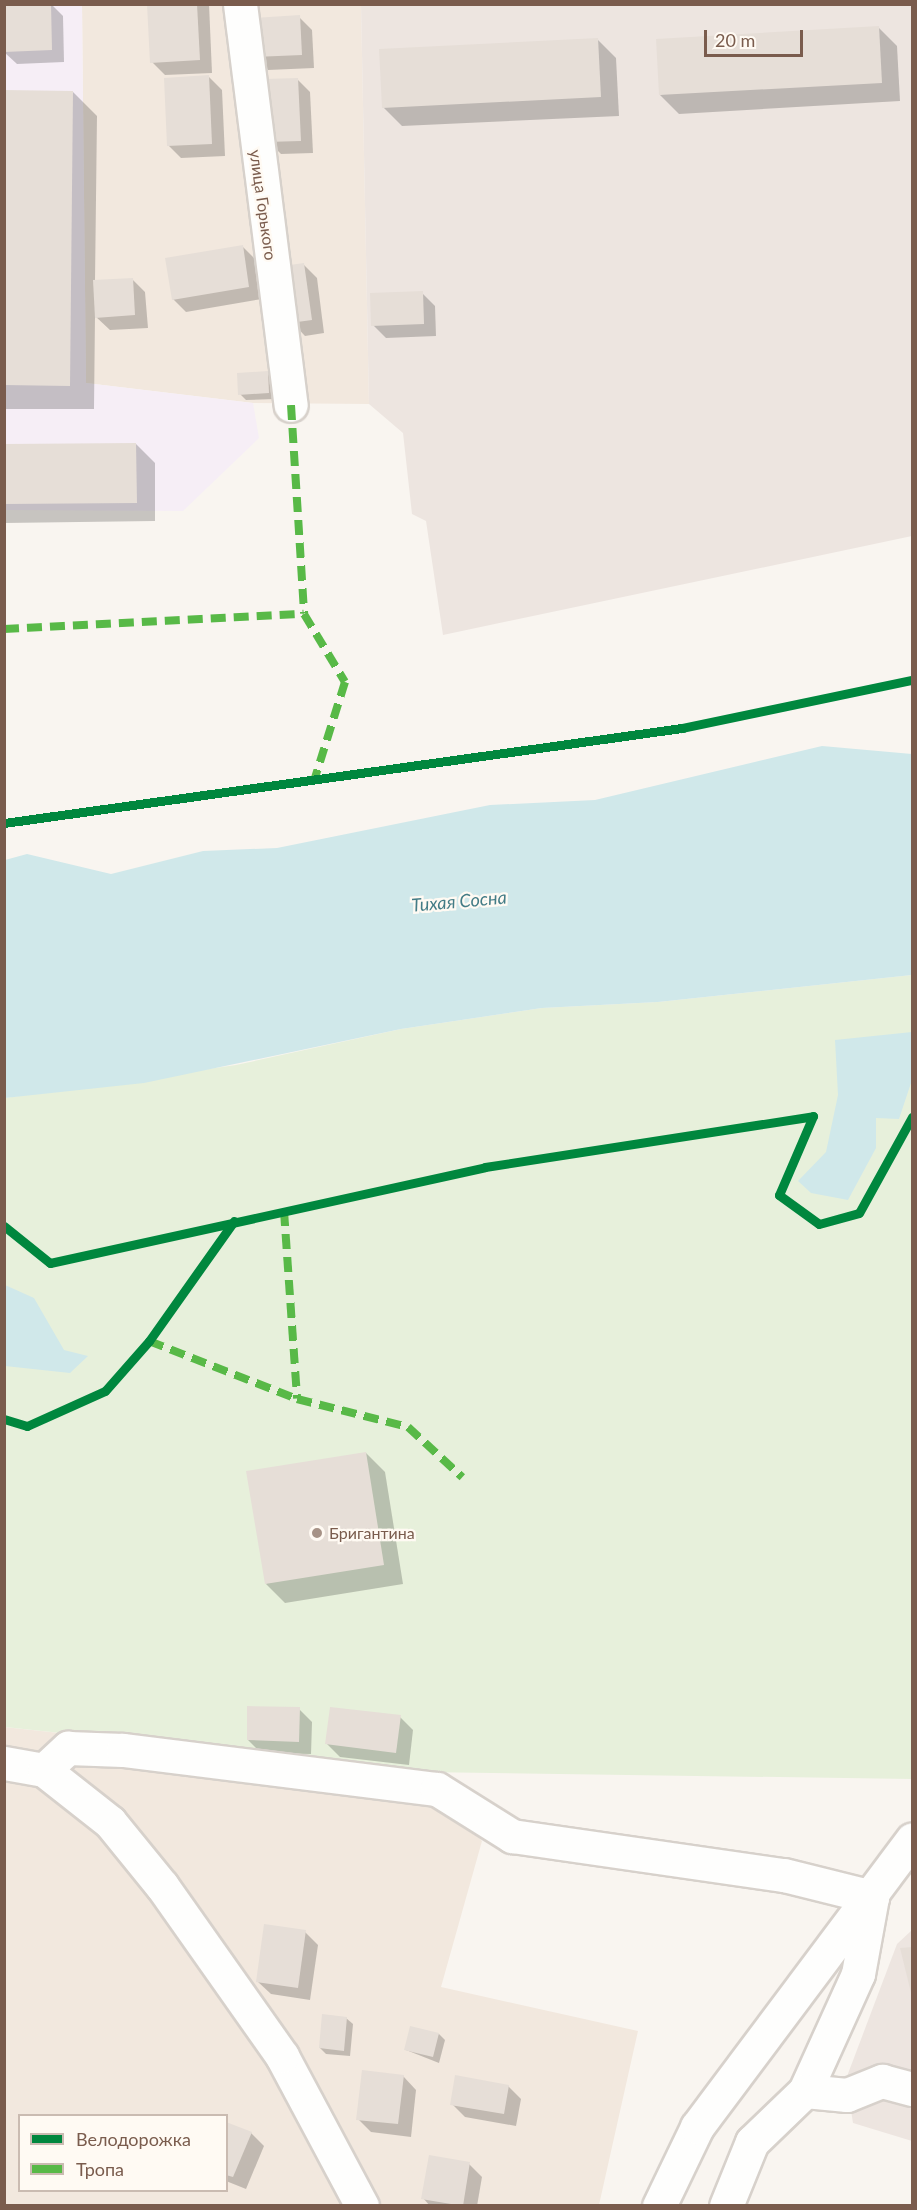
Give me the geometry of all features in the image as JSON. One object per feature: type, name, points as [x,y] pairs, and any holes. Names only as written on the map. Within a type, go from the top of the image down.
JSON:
[{"type":"street","name":"улица Горького","points":[[240,4],[291,405]]},
{"type":"street","points":[[44,1770],[68,1748],[123,1750],[437,1789],[512,1836],[784,1875],[872,1898]]},
{"type":"street","points":[[4,1763],[44,1770],[110,1822],[162,1886],[282,2056],[362,2205]]},
{"type":"street","points":[[659,2205],[697,2127],[872,1898],[912,1840]]},
{"type":"street","points":[[726,2205],[752,2142],[805,2091],[858,1974],[872,1898]]},
{"type":"street","points":[[805,2091],[848,2094],[882,2081],[912,2090]]},
{"type":"shaded area","points":[[5,5],[82,5],[86,383],[253,403],[259,438],[183,511],[5,510]]},
{"type":"shaded area","points":[[82,5],[361,5],[369,404],[253,403],[86,383]]},
{"type":"shaded area","points":[[361,5],[912,5],[912,536],[443,635],[426,521],[412,514],[403,433],[369,404]]},
{"type":"shaded area","points":[[4,1727],[422,1772],[482,1841],[441,1987],[638,2031],[599,2205],[5,2205]]},
{"type":"shaded area","points":[[912,1930],[912,2141],[853,2123],[846,2079],[897,1944]]},
{"type":"green space","points":[[912,975],[912,1779],[422,1772],[5,1727],[5,1098],[236,1065],[401,1029],[542,1008],[658,1002]]},
{"type":"water","name":"Тихая Сосна","points":[[822,746],[912,754],[912,975],[658,1002],[542,1008],[401,1029],[144,1083],[5,1098],[5,860],[27,854],[111,874],[203,851],[277,848],[490,805],[595,800]]},
{"type":"water","points":[[912,1032],[912,1080],[899,1119],[876,1118],[876,1148],[848,1200],[811,1193],[798,1181],[826,1152],[838,1095],[835,1040]]},
{"type":"water","points":[[5,1285],[34,1298],[64,1350],[88,1356],[70,1373],[5,1366]]},
{"type":"building","points":[[4,4],[51,4],[52,50],[4,52]]},
{"type":"building","points":[[147,4],[197,4],[200,60],[150,63]]},
{"type":"building","points":[[300,15],[302,55],[253,57],[252,18]]},
{"type":"building","points":[[879,26],[882,83],[659,95],[656,39]]},
{"type":"building","points":[[598,38],[601,97],[382,108],[379,49]]},
{"type":"building","points":[[209,75],[212,144],[167,146],[164,78]]},
{"type":"building","points":[[298,78],[301,141],[266,142],[264,79]]},
{"type":"building","points":[[4,90],[73,91],[70,386],[4,385]]},
{"type":"building","points":[[243,245],[249,287],[172,300],[165,258]]},
{"type":"building","points":[[304,263],[312,320],[290,323],[283,266]]},
{"type":"building","points":[[133,278],[135,315],[95,318],[93,280]]},
{"type":"building","points":[[423,291],[424,324],[371,326],[370,293]]},
{"type":"building","points":[[268,371],[269,393],[238,395],[237,373]]},
{"type":"building","points":[[136,443],[137,503],[4,504],[4,444]]},
{"type":"building","points":[[366,1452],[384,1565],[265,1584],[246,1471]]},
{"type":"building","points":[[247,1706],[300,1707],[299,1742],[247,1740]]},
{"type":"building","points":[[330,1707],[401,1715],[396,1753],[325,1744]]},
{"type":"building","points":[[264,1924],[306,1930],[298,1988],[256,1982]]},
{"type":"building","points":[[912,1947],[912,1997],[900,1948]]},
{"type":"building","points":[[322,2014],[347,2017],[344,2051],[319,2048]]},
{"type":"building","points":[[410,2026],[439,2033],[433,2057],[404,2050]]},
{"type":"building","points":[[362,2070],[404,2075],[398,2124],[356,2120]]},
{"type":"building","points":[[455,2075],[509,2085],[504,2114],[450,2105]]},
{"type":"building","points":[[228,2123],[252,2132],[233,2177],[228,2176]]},
{"type":"building","points":[[429,2155],[470,2162],[463,2206],[421,2199]]},
{"type":"marked path","points":[[291,405],[304,614],[345,682],[315,778]]},
{"type":"marked path","points":[[4,629],[304,614]]},
{"type":"marked path","points":[[284,1211],[297,1399],[408,1427],[462,1477]]},
{"type":"marked path","points":[[149,1341],[297,1399]]},
{"type":"cycle path","points":[[4,823],[682,728],[912,680]]},
{"type":"cycle path","points":[[4,1226],[50,1263],[485,1167],[813,1116],[779,1195],[819,1224],[859,1213],[912,1117]]},
{"type":"cycle path","points":[[4,1419],[27,1426],[105,1391],[149,1341],[234,1221]]},
{"type":"place","name":"Бригантина","points":[[317,1533]]}]
